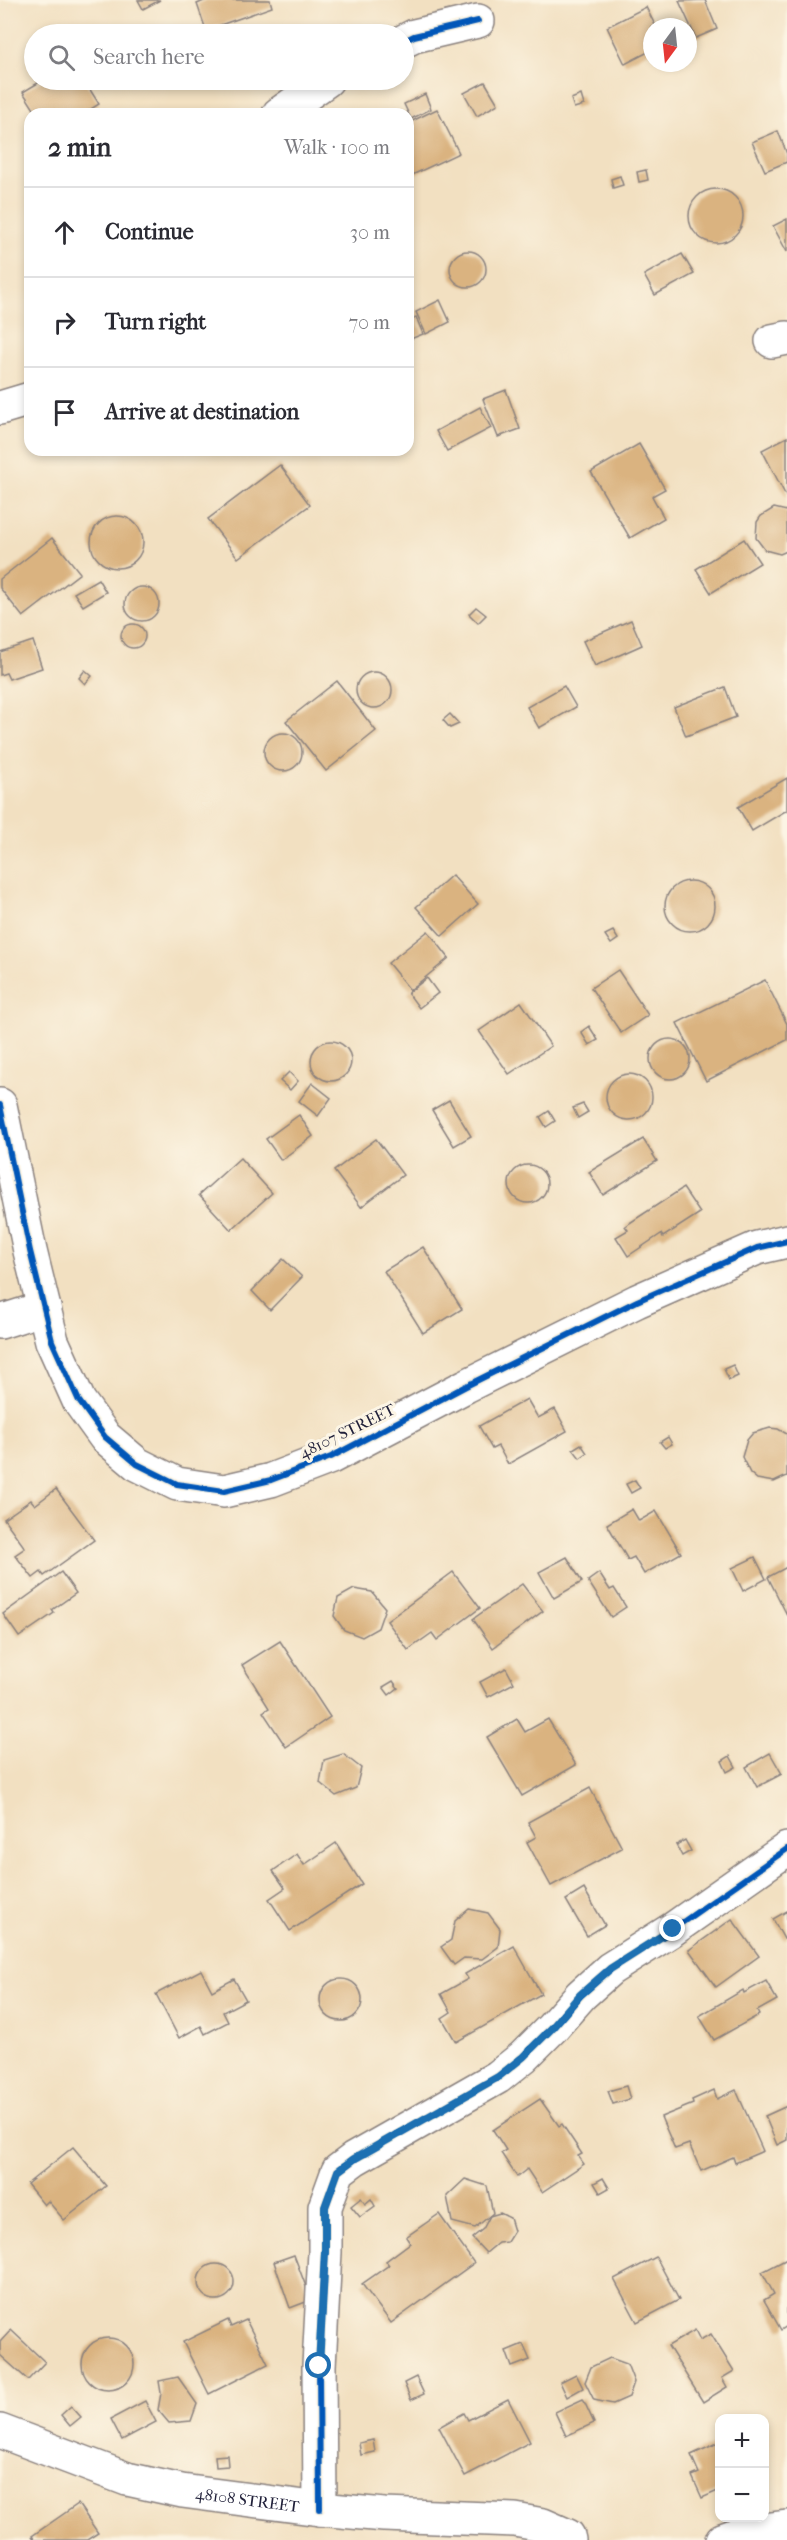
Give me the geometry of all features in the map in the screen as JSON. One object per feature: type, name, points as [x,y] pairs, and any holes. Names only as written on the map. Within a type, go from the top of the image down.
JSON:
[{"type":"street","points":[[414,36],[478,21]]},
{"type":"street","points":[[287,108],[313,90]]},
{"type":"street","points":[[0,408],[24,401]]},
{"type":"street","name":"48107 STREET","points":[[0,1105],[52,1341],[79,1401],[105,1437],[137,1464],[177,1484],[224,1491],[271,1480],[331,1458],[466,1386],[637,1301],[757,1248],[787,1241]]},
{"type":"street","points":[[0,1322],[44,1308]]},
{"type":"street","points":[[320,2510],[319,2366],[325,2207],[338,2171],[354,2159],[498,2077],[523,2057],[580,1995],[610,1969],[673,1929],[787,1849]]},
{"type":"street","name":"48108 STREET","points":[[0,2431],[127,2479],[182,2491],[320,2510],[515,2520],[543,2525],[568,2536],[569,2540]]},
{"type":"street","points":[[722,2540],[742,2533],[787,2527]]},
{"type":"building","points":[[138,0],[160,0],[143,9]]},
{"type":"building","points":[[206,0],[270,0],[272,7],[223,24],[204,24],[197,4]]},
{"type":"building","points":[[705,0],[717,29],[697,38],[697,18],[687,18],[679,1]]},
{"type":"building","points":[[646,7],[652,18],[643,18],[643,55],[625,64],[607,27]]},
{"type":"building","points":[[485,82],[498,104],[477,116],[464,93]]},
{"type":"building","points":[[26,90],[90,90],[99,104],[93,108],[33,108],[23,92]]},
{"type":"building","points":[[425,94],[431,109],[414,118],[414,108],[406,108],[404,104]]},
{"type":"building","points":[[581,95],[584,105],[574,108],[571,99]]},
{"type":"building","points":[[437,109],[459,153],[414,174],[414,120]]},
{"type":"building","points":[[778,131],[787,154],[787,162],[765,171],[752,142]]},
{"type":"building","points":[[646,170],[648,180],[639,182],[637,172]]},
{"type":"building","points":[[620,176],[623,185],[613,188],[611,179]]},
{"type":"building","points":[[711,189],[721,189],[731,193],[739,201],[743,216],[739,231],[731,239],[721,243],[711,243],[701,239],[693,231],[689,221],[689,211],[693,201],[701,193]]},
{"type":"building","points":[[787,219],[787,252],[773,226]]},
{"type":"building","points":[[468,251],[481,256],[486,269],[481,282],[468,287],[455,282],[450,269],[455,256]]},
{"type":"building","points":[[682,254],[694,274],[655,295],[644,275]]},
{"type":"building","points":[[440,300],[450,322],[426,334],[416,312]]},
{"type":"building","points":[[416,317],[423,334],[414,338],[414,318]]},
{"type":"building","points":[[506,390],[520,429],[498,437],[483,399]]},
{"type":"building","points":[[480,407],[491,428],[447,451],[436,431]]},
{"type":"building","points":[[787,437],[787,498],[762,450]]},
{"type":"building","points":[[639,444],[665,489],[652,496],[664,518],[630,538],[591,472]]},
{"type":"building","points":[[280,465],[310,505],[238,558],[208,519]]},
{"type":"building","points":[[774,508],[787,511],[787,551],[780,554],[765,550],[756,538],[757,522],[761,516]]},
{"type":"building","points":[[112,516],[122,516],[136,523],[143,542],[136,561],[122,568],[112,568],[102,564],[95,557],[91,547],[91,537],[95,527],[102,520]]},
{"type":"building","points":[[52,538],[80,573],[23,617],[0,588],[0,579]]},
{"type":"building","points":[[744,539],[760,563],[711,593],[696,569]]},
{"type":"building","points":[[98,579],[106,592],[83,606],[74,593]]},
{"type":"building","points":[[142,587],[154,592],[159,604],[154,616],[142,621],[130,616],[125,604],[130,592]]},
{"type":"building","points":[[476,607],[486,615],[478,623],[469,614]]},
{"type":"building","points":[[631,620],[642,645],[595,666],[583,641]]},
{"type":"building","points":[[128,624],[138,624],[145,631],[145,641],[138,648],[128,648],[121,641],[121,631]]},
{"type":"building","points":[[33,641],[42,668],[9,679],[6,673],[0,675],[0,652]]},
{"type":"building","points":[[85,670],[92,676],[85,684],[79,678]]},
{"type":"building","points":[[374,672],[387,677],[392,690],[387,703],[374,708],[361,703],[356,690],[361,677]]},
{"type":"building","points":[[337,681],[376,731],[326,771],[286,721]]},
{"type":"building","points":[[564,686],[576,707],[539,728],[527,707]]},
{"type":"building","points":[[725,687],[736,717],[686,736],[674,707]]},
{"type":"building","points":[[450,714],[459,724],[450,728],[443,720]]},
{"type":"building","points":[[283,733],[297,738],[302,752],[297,766],[283,771],[269,766],[264,752],[269,738]]},
{"type":"building","points":[[787,778],[787,810],[752,831],[738,807]]},
{"type":"building","points":[[452,875],[478,904],[442,936],[416,907]]},
{"type":"building","points":[[690,881],[708,888],[715,906],[708,924],[690,931],[672,924],[665,906],[672,888]]},
{"type":"building","points":[[428,931],[449,958],[410,990],[388,963]]},
{"type":"building","points":[[613,931],[618,939],[611,944],[605,935]]},
{"type":"building","points":[[618,970],[648,1015],[621,1033],[591,988]]},
{"type":"building","points":[[427,978],[438,993],[419,1008],[408,993]]},
{"type":"building","points":[[765,980],[787,1024],[787,1040],[706,1081],[677,1023]]},
{"type":"building","points":[[521,1002],[551,1046],[509,1074],[479,1031]]},
{"type":"building","points":[[589,1026],[598,1040],[589,1045],[581,1032]]},
{"type":"building","points":[[670,1039],[684,1045],[690,1059],[684,1073],[670,1079],[656,1073],[650,1059],[656,1045]]},
{"type":"building","points":[[331,1041],[339,1042],[345,1047],[350,1053],[350,1069],[345,1075],[339,1080],[331,1081],[323,1080],[317,1075],[312,1069],[311,1061],[312,1053],[317,1047],[323,1042]]},
{"type":"building","points":[[289,1072],[298,1081],[290,1090],[280,1081]]},
{"type":"building","points":[[634,1074],[646,1080],[651,1088],[651,1106],[646,1114],[638,1119],[624,1120],[616,1117],[609,1110],[606,1092],[609,1084],[616,1077]]},
{"type":"building","points":[[312,1083],[331,1098],[318,1116],[299,1101]]},
{"type":"building","points":[[449,1100],[471,1136],[454,1146],[432,1110]]},
{"type":"building","points":[[583,1104],[588,1112],[578,1118],[573,1108]]},
{"type":"building","points":[[549,1111],[555,1121],[546,1127],[540,1117]]},
{"type":"building","points":[[299,1115],[313,1136],[281,1160],[266,1139]]},
{"type":"building","points":[[376,1139],[403,1175],[361,1207],[334,1171]]},
{"type":"building","points":[[643,1139],[657,1161],[603,1195],[589,1172]]},
{"type":"building","points":[[240,1158],[272,1193],[231,1230],[199,1195]]},
{"type":"building","points":[[528,1165],[541,1171],[547,1184],[541,1197],[528,1203],[515,1197],[509,1184],[515,1171]]},
{"type":"building","points":[[683,1188],[700,1213],[663,1237],[661,1234],[628,1256],[616,1237],[628,1230],[625,1226]]},
{"type":"building","points":[[423,1247],[462,1309],[423,1333],[384,1271]]},
{"type":"building","points":[[283,1259],[302,1277],[270,1310],[252,1291]]},
{"type":"building","points":[[733,1365],[738,1376],[729,1380],[724,1369]]},
{"type":"building","points":[[527,1399],[538,1418],[555,1409],[567,1431],[508,1464],[498,1446],[492,1449],[479,1426]]},
{"type":"building","points":[[770,1428],[787,1434],[787,1476],[774,1482],[757,1479],[750,1473],[742,1457],[747,1440],[753,1433]]},
{"type":"building","points":[[668,1437],[672,1444],[665,1448],[660,1442]]},
{"type":"building","points":[[581,1444],[587,1453],[580,1458],[573,1449]]},
{"type":"building","points":[[635,1480],[640,1488],[631,1493],[626,1484]]},
{"type":"building","points":[[56,1489],[94,1540],[44,1576],[41,1572],[33,1578],[15,1555],[25,1548],[4,1519],[31,1500],[35,1505]]},
{"type":"building","points":[[632,1509],[639,1521],[656,1511],[681,1553],[644,1574],[634,1557],[628,1560],[607,1524]]},
{"type":"building","points":[[567,1557],[582,1582],[554,1598],[539,1572]]},
{"type":"building","points":[[755,1557],[766,1579],[743,1591],[732,1568]]},
{"type":"building","points":[[787,1567],[787,1615],[768,1577]]},
{"type":"building","points":[[61,1572],[76,1593],[52,1610],[54,1613],[19,1637],[3,1614]]},
{"type":"building","points":[[453,1572],[480,1608],[437,1640],[432,1633],[408,1650],[387,1621]]},
{"type":"building","points":[[599,1573],[610,1590],[614,1588],[626,1607],[611,1617],[588,1581]]},
{"type":"building","points":[[522,1584],[543,1611],[493,1648],[473,1619]]},
{"type":"building","points":[[354,1589],[372,1592],[385,1608],[378,1628],[362,1637],[344,1630],[334,1616],[338,1598]]},
{"type":"building","points":[[280,1641],[330,1717],[286,1747],[263,1712],[269,1708],[242,1665]]},
{"type":"building","points":[[506,1668],[514,1683],[488,1697],[480,1682]]},
{"type":"building","points":[[393,1681],[398,1688],[389,1695],[383,1687]]},
{"type":"building","points":[[517,1719],[525,1732],[548,1719],[576,1765],[522,1796],[487,1737]]},
{"type":"building","points":[[770,1753],[782,1774],[757,1787],[746,1767]]},
{"type":"building","points":[[343,1754],[361,1768],[356,1788],[336,1796],[320,1783],[324,1760]]},
{"type":"building","points":[[730,1756],[736,1767],[727,1772],[722,1761]]},
{"type":"building","points":[[590,1788],[622,1848],[551,1886],[527,1842],[536,1837],[528,1822]]},
{"type":"building","points":[[685,1840],[691,1851],[682,1856],[676,1845]]},
{"type":"building","points":[[336,1843],[362,1884],[290,1931],[269,1899],[285,1888],[273,1871],[297,1854],[304,1865]]},
{"type":"building","points":[[584,1889],[605,1925],[587,1936],[566,1900]]},
{"type":"building","points":[[469,1909],[488,1913],[500,1929],[498,1947],[482,1959],[464,1958],[454,1965],[441,1947],[451,1940],[455,1921]]},
{"type":"building","points":[[787,1911],[787,1938],[784,1939],[773,1919]]},
{"type":"building","points":[[732,1919],[759,1956],[716,1987],[689,1950]]},
{"type":"building","points":[[514,1946],[541,1994],[456,2042],[442,2018],[451,2012],[441,1994],[468,1979],[465,1974]]},
{"type":"building","points":[[201,1970],[212,1991],[234,1979],[246,2000],[223,2012],[228,2022],[205,2034],[201,2026],[179,2038],[156,1994]]},
{"type":"building","points":[[341,1979],[356,1985],[362,2000],[356,2015],[341,2021],[326,2015],[320,2000],[326,1985]]},
{"type":"building","points":[[766,1981],[777,2000],[757,2011],[759,2015],[714,2040],[699,2016],[743,1990],[744,1993]]},
{"type":"building","points":[[626,2086],[630,2099],[613,2104],[608,2091]]},
{"type":"building","points":[[714,2090],[717,2099],[736,2090],[763,2151],[735,2163],[733,2157],[701,2171],[689,2144],[675,2149],[661,2117],[693,2104],[692,2100]]},
{"type":"building","points":[[540,2099],[559,2126],[562,2124],[582,2154],[578,2156],[584,2164],[542,2192],[527,2169],[517,2177],[501,2153],[506,2150],[493,2130]]},
{"type":"building","points":[[787,2106],[787,2140],[777,2145],[765,2116]]},
{"type":"building","points":[[73,2147],[106,2186],[64,2220],[48,2201],[44,2205],[27,2184]]},
{"type":"building","points":[[603,2178],[609,2188],[600,2193],[594,2183]]},
{"type":"building","points":[[465,2179],[487,2186],[493,2213],[475,2228],[452,2222],[447,2196]]},
{"type":"building","points":[[361,2198],[365,2204],[371,2199],[375,2206],[360,2217],[351,2206]]},
{"type":"building","points":[[500,2213],[510,2218],[514,2231],[507,2242],[498,2243],[486,2253],[472,2238],[483,2229],[490,2216]]},
{"type":"building","points":[[439,2214],[474,2263],[391,2323],[362,2284],[389,2265],[386,2261],[410,2243],[406,2237]]},
{"type":"building","points":[[294,2255],[311,2300],[290,2308],[274,2262]]},
{"type":"building","points":[[656,2257],[679,2300],[637,2322],[614,2279]]},
{"type":"building","points":[[787,2259],[787,2326],[781,2330],[764,2300],[774,2294],[762,2272]]},
{"type":"building","points":[[216,2264],[229,2269],[234,2282],[229,2295],[216,2300],[203,2295],[198,2282],[203,2269]]},
{"type":"building","points":[[228,2320],[231,2327],[246,2320],[268,2364],[209,2394],[183,2342]]},
{"type":"building","points":[[11,2330],[45,2362],[28,2380],[0,2355],[0,2342]]},
{"type":"building","points":[[695,2330],[700,2340],[711,2334],[734,2371],[722,2378],[727,2387],[703,2402],[668,2346]]},
{"type":"building","points":[[103,2338],[113,2338],[127,2345],[134,2364],[127,2383],[113,2390],[103,2390],[93,2386],[86,2379],[82,2369],[82,2359],[86,2349],[93,2342]]},
{"type":"building","points":[[523,2344],[530,2360],[512,2367],[506,2351]]},
{"type":"building","points":[[610,2358],[627,2364],[634,2382],[629,2397],[613,2404],[594,2400],[585,2382],[591,2367]]},
{"type":"building","points":[[576,2374],[583,2388],[567,2397],[560,2382]]},
{"type":"building","points":[[178,2377],[197,2404],[191,2421],[169,2423],[158,2410],[161,2393],[159,2381]]},
{"type":"building","points":[[416,2377],[424,2394],[411,2400],[404,2383]]},
{"type":"building","points":[[508,2399],[530,2442],[465,2476],[439,2427],[464,2413],[468,2420]]},
{"type":"building","points":[[583,2399],[594,2423],[566,2436],[555,2412]]},
{"type":"building","points":[[145,2401],[156,2422],[122,2440],[111,2419]]},
{"type":"building","points":[[71,2406],[81,2417],[70,2426],[61,2415]]},
{"type":"building","points":[[373,2440],[375,2452],[361,2455],[359,2443]]},
{"type":"building","points":[[715,2444],[715,2492],[702,2498],[692,2476],[699,2473],[691,2455]]},
{"type":"building","points":[[227,2455],[228,2466],[216,2467],[215,2456]]},
{"type":"building","points":[[78,2504],[98,2533],[87,2540],[35,2540],[32,2536]]},
{"type":"cycle path","points":[[414,36],[478,21]]},
{"type":"cycle path","points":[[0,1105],[30,1251],[52,1341],[79,1401],[105,1437],[137,1464],[177,1484],[224,1491],[271,1480],[331,1457],[466,1386],[637,1301],[757,1248],[787,1241]]},
{"type":"cycle path","points":[[320,2509],[319,2366],[325,2207],[338,2171],[354,2159],[498,2077],[523,2057],[581,1995],[610,1969],[673,1929],[787,1849]]},
{"type":"route","points":[[319,2366],[325,2207],[338,2171],[354,2159],[498,2077],[523,2057],[580,1995],[610,1969],[673,1929]]}]
